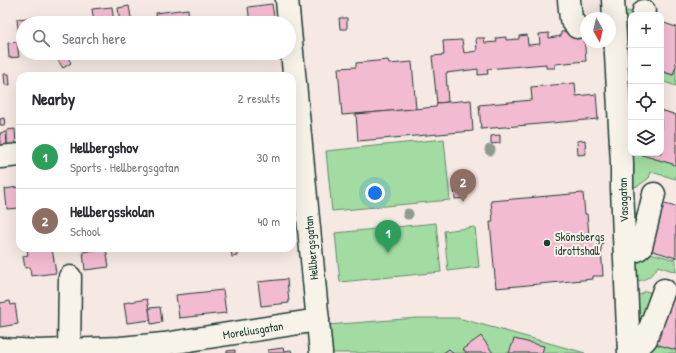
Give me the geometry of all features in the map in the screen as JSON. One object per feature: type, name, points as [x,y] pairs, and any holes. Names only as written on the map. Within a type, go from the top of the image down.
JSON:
[{"type":"street","name":"Hellbergsgatan","points":[[287,0],[288,16]]},
{"type":"street","points":[[568,0],[571,20],[577,27]]},
{"type":"street","name":"Vasagatan","points":[[613,0],[624,64],[629,158],[622,188],[629,350]]},
{"type":"street","name":"Hellbergsgatan","points":[[291,60],[292,72]]},
{"type":"street","name":"Hellbergsgatan","points":[[296,129],[321,353]]},
{"type":"street","points":[[0,157],[16,155]]},
{"type":"street","points":[[625,253],[637,250],[641,247],[654,194]]},
{"type":"street","points":[[69,351],[70,277]]},
{"type":"street","points":[[629,350],[641,345],[646,339],[664,290]]},
{"type":"street","name":"Moreliusgatan","points":[[0,349],[69,351],[164,344],[318,320]]},
{"type":"green space","points":[[628,11],[630,12],[628,12],[628,93],[624,13]]},
{"type":"green space","points":[[676,66],[676,86],[664,82],[664,72],[673,75]]},
{"type":"green space","points":[[664,111],[676,115],[676,179],[651,172],[649,178],[638,186],[633,187],[631,156],[664,156]]},
{"type":"green space","points":[[444,139],[450,200],[332,211],[326,151]]},
{"type":"green space","points":[[436,223],[441,272],[340,282],[335,233]]},
{"type":"green space","points":[[475,227],[479,267],[448,271],[444,231]]},
{"type":"green space","points":[[643,251],[676,260],[676,272],[658,266],[649,276],[643,280],[637,281],[636,257]]},
{"type":"green space","points":[[645,291],[665,296],[676,353],[641,353],[638,296]]},
{"type":"green space","points":[[417,318],[458,318],[585,353],[330,353],[327,325]]},
{"type":"building","points":[[272,4],[274,16],[249,16],[248,7]]},
{"type":"building","points":[[129,6],[131,16],[119,16],[118,8]]},
{"type":"building","points":[[112,7],[113,16],[93,16],[92,9]]},
{"type":"building","points":[[188,9],[189,16],[156,16],[156,13]]},
{"type":"building","points":[[339,18],[347,18],[347,29],[340,29]]},
{"type":"building","points":[[664,23],[676,27],[676,66],[673,75],[664,72]]},
{"type":"building","points":[[570,31],[570,36],[580,35],[580,48],[585,48],[586,61],[555,64],[555,68],[546,68],[546,64],[487,69],[488,74],[478,75],[478,69],[446,73],[448,102],[437,103],[432,56],[444,55],[443,41],[462,40],[464,53],[477,51],[476,38],[484,38],[485,43],[497,42],[496,38],[506,37],[506,40],[519,39],[519,36],[527,35],[528,45],[540,44],[539,34],[549,33],[549,38],[561,36],[561,32]]},
{"type":"building","points":[[16,42],[16,57],[9,58],[8,43]]},
{"type":"building","points":[[58,60],[69,60],[71,63],[63,68]]},
{"type":"building","points":[[388,60],[389,64],[412,62],[416,109],[342,115],[338,68],[356,67],[356,63]]},
{"type":"building","points":[[4,74],[9,74],[10,85],[5,85]]},
{"type":"building","points":[[575,83],[576,96],[596,94],[598,119],[481,129],[479,105],[532,100],[531,87]]},
{"type":"building","points":[[471,100],[473,131],[358,141],[356,114],[436,107],[437,103]]},
{"type":"building","points":[[664,111],[676,115],[676,165],[645,156],[664,156]]},
{"type":"building","points":[[4,118],[5,125],[0,125],[0,119]]},
{"type":"building","points":[[15,129],[16,145],[7,145],[7,130]]},
{"type":"building","points":[[6,132],[7,144],[0,146],[0,133]]},
{"type":"building","points":[[500,135],[500,143],[491,144],[491,136]]},
{"type":"building","points":[[585,140],[586,154],[578,155],[577,141]]},
{"type":"building","points":[[16,187],[16,208],[7,209],[5,189]]},
{"type":"building","points":[[466,187],[467,198],[455,199],[454,188]]},
{"type":"building","name":"Skönsbergs idrottshall","points":[[583,193],[589,235],[604,238],[601,248],[603,276],[593,276],[593,279],[496,288],[490,222],[493,222],[491,201]]},
{"type":"building","points":[[661,203],[676,207],[676,258],[647,249]]},
{"type":"building","points":[[27,252],[53,252],[56,273],[31,276],[30,267],[25,268],[23,256],[28,255]]},
{"type":"building","points":[[83,252],[107,252],[109,267],[85,270]]},
{"type":"building","points":[[231,252],[237,252],[237,256],[232,257]]},
{"type":"building","points":[[287,279],[289,303],[261,306],[258,282]]},
{"type":"building","points":[[223,290],[226,313],[179,318],[176,295]]},
{"type":"building","points":[[665,296],[676,299],[676,350],[652,343]]},
{"type":"building","points":[[147,299],[151,320],[127,323],[124,303]]},
{"type":"building","points":[[10,301],[11,305],[15,304],[18,324],[0,327],[0,303]]},
{"type":"building","points":[[160,307],[162,322],[151,324],[149,308]]},
{"type":"building","points":[[481,336],[493,353],[466,353],[463,349]]},
{"type":"building","points":[[514,339],[544,346],[542,353],[509,353]]},
{"type":"building","points":[[283,348],[284,351],[291,350],[292,353],[268,353],[268,350]]},
{"type":"building","points":[[449,349],[453,353],[443,353]]},
{"type":"building","points":[[235,350],[235,353],[227,353],[227,351]]},
{"type":"place","name":"Hellbergsskolan","points":[[463,202]]},
{"type":"place","name":"Skönsbergs idrottshall","points":[[547,243]]},
{"type":"place","name":"Hellbergshov","points":[[388,253]]}]
